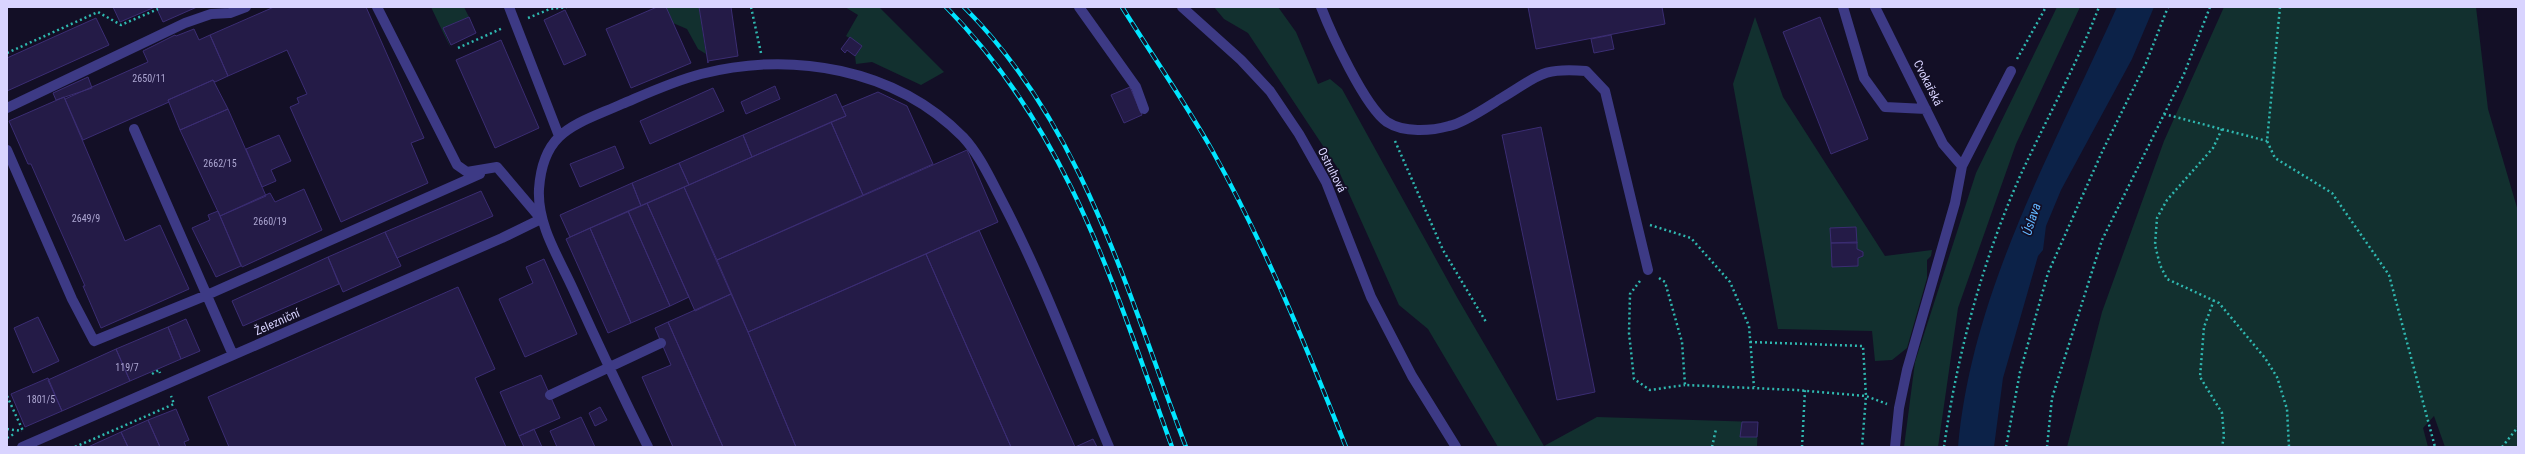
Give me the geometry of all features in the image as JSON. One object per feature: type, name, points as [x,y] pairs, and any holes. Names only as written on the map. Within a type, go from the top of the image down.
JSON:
[{"type":"street","points":[[7,108],[185,23],[211,14],[230,12],[246,7]]},
{"type":"street","points":[[377,7],[457,165],[467,172],[497,166]]},
{"type":"street","points":[[509,7],[559,136]]},
{"type":"street","points":[[1079,7],[1136,87],[1144,109]]},
{"type":"street","name":"Ostruhová","points":[[1182,7],[1241,60],[1270,91],[1299,134],[1326,182],[1371,297],[1412,376],[1456,447]]},
{"type":"street","points":[[1320,7],[1364,94],[1387,122],[1412,130],[1451,126],[1501,99],[1533,77],[1560,69],[1586,71],[1605,91],[1648,270]]},
{"type":"street","points":[[1844,7],[1864,78],[1885,107],[1926,109]]},
{"type":"street","name":"Cvokařská","points":[[1875,7],[1943,144],[1962,166]]},
{"type":"street","points":[[541,219],[539,190],[546,153],[559,136],[595,116],[700,74],[763,64],[831,68],[869,78],[903,93],[930,109],[966,140],[984,168],[1023,245],[1109,447]]},
{"type":"street","points":[[1895,447],[1899,408],[1907,370],[1955,203],[1962,166],[2011,71]]},
{"type":"street","points":[[134,129],[233,356]]},
{"type":"street","points":[[7,150],[72,299],[94,341],[207,295],[497,166]]},
{"type":"street","points":[[497,166],[541,219],[608,368],[648,447]]},
{"type":"street","name":"Železniční","points":[[22,447],[502,238],[541,219]]},
{"type":"street","points":[[550,395],[661,343]]},
{"type":"path","points":[[750,7],[759,36],[763,64]]},
{"type":"path","points":[[2011,71],[2046,7]]},
{"type":"path","points":[[1944,447],[1960,362],[1993,244],[2021,174],[2089,34],[2099,7]]},
{"type":"path","points":[[2006,447],[2020,372],[2048,273],[2102,152],[2146,63],[2168,7]]},
{"type":"path","points":[[2047,447],[2052,398],[2102,240],[2184,74],[2210,7]]},
{"type":"path","points":[[2280,7],[2267,141],[2275,158],[2332,193],[2389,275],[2435,447]]},
{"type":"path","points":[[7,53],[98,12],[121,25],[158,9]]},
{"type":"path","points":[[2164,114],[2267,141]]},
{"type":"path","points":[[1387,122],[1443,250],[1486,322]]},
{"type":"path","points":[[2222,129],[2213,148],[2167,200],[2157,218],[2155,245],[2160,265],[2167,279],[2219,303],[2249,337],[2277,377],[2287,409],[2289,447]]},
{"type":"path","points":[[1636,220],[1691,238],[1730,282],[1749,326],[1754,387]]},
{"type":"path","points":[[1684,385],[1682,342],[1665,282],[1648,270],[1630,294],[1629,333],[1634,379],[1650,390],[1684,385],[1754,387],[1866,396],[1878,402]]},
{"type":"path","points":[[2214,300],[2204,327],[2200,377],[2222,413],[2224,436],[2222,447]]},
{"type":"path","points":[[1750,342],[1863,346],[1866,396],[1862,447]]},
{"type":"path","points":[[1802,447],[1804,390]]},
{"type":"path","points":[[7,396],[23,431],[7,429]]},
{"type":"path","points":[[2502,447],[2518,427]]},
{"type":"path","points":[[1712,447],[1716,429]]},
{"type":"green space","points":[[431,7],[464,7],[469,17],[443,28],[451,49]]},
{"type":"green space","points":[[666,7],[699,7],[706,54],[698,49],[687,29],[673,23]]},
{"type":"green space","points":[[845,7],[879,7],[944,72],[921,85],[872,62],[856,64],[855,56],[862,46],[846,36],[858,15]]},
{"type":"green space","points":[[1214,7],[1278,7],[1296,32],[1318,84],[1330,79],[1342,89],[1458,299],[1544,446],[1597,417],[1758,422],[1757,447],[1498,447],[1428,329],[1399,305],[1337,167],[1248,33],[1224,19]]},
{"type":"green space","points":[[2057,7],[2080,7],[2016,144],[1958,308],[1938,447],[1904,447],[1915,362],[1976,173]]},
{"type":"green space","points":[[2224,7],[2476,7],[2488,109],[2518,211],[2518,447],[2445,447],[2434,416],[2423,428],[2428,447],[2067,447],[2102,312],[2164,141]]},
{"type":"green space","points":[[1755,17],[1783,97],[1885,256],[1932,250],[1931,256],[1927,260],[1927,278],[1907,348],[1892,360],[1875,361],[1872,331],[1778,329],[1733,84]]},
{"type":"water","name":"Úslava","points":[[2117,7],[2154,7],[2132,59],[2061,190],[2046,226],[2043,250],[2038,256],[2003,378],[1994,447],[1958,447],[1966,389],[1980,332],[1998,276],[2019,221]]},
{"type":"building","points":[[113,7],[155,7],[120,22]]},
{"type":"building","points":[[156,7],[197,7],[163,22]]},
{"type":"building","points":[[274,7],[366,7],[424,138],[411,143],[428,183],[341,222],[290,107],[299,103],[297,98],[307,94],[287,50],[228,76],[210,35]]},
{"type":"building","points":[[657,7],[666,7],[691,63],[631,88],[606,29]]},
{"type":"building","points":[[699,7],[731,7],[738,56],[708,61],[708,63]]},
{"type":"building","points":[[1528,7],[1662,7],[1665,24],[1536,49]]},
{"type":"building","points":[[565,10],[586,55],[564,65],[544,20]]},
{"type":"building","points":[[469,17],[476,33],[451,45],[443,28]]},
{"type":"building","points":[[1820,17],[1868,139],[1831,154],[1783,32]]},
{"type":"building","points":[[96,18],[109,45],[7,91],[7,58]]},
{"type":"building","points":[[194,29],[199,40],[210,35],[228,76],[215,82],[213,80],[168,100],[169,102],[83,140],[65,99],[148,62],[143,51],[175,35],[176,36]]},
{"type":"building","points":[[1611,35],[1614,49],[1594,53],[1591,39]]},
{"type":"building","points":[[850,37],[862,46],[855,56],[847,50],[845,53],[841,49]]},
{"type":"building","points":[[501,40],[539,128],[495,148],[456,60]]},
{"type":"building","points":[[88,77],[92,88],[56,100],[53,93]]},
{"type":"building","points":[[213,80],[228,109],[180,130],[168,100]]},
{"type":"building","points":[[775,86],[780,99],[746,114],[741,102]]},
{"type":"building","points":[[1130,87],[1142,115],[1124,123],[1111,95]]},
{"type":"building","points":[[713,88],[724,111],[650,144],[640,121]]},
{"type":"building","points":[[878,92],[907,106],[933,164],[863,195],[831,122],[846,116],[842,107]]},
{"type":"building","points":[[836,94],[846,116],[752,157],[743,135]]},
{"type":"building","points":[[64,97],[125,241],[160,225],[189,289],[101,328],[83,286],[85,286],[31,164],[28,164],[9,121]]},
{"type":"building","points":[[228,109],[266,196],[220,216],[180,130]]},
{"type":"building","points":[[831,122],[863,195],[717,260],[684,187]]},
{"type":"building","points":[[1541,127],[1595,392],[1557,400],[1502,135]]},
{"type":"building","points":[[279,135],[291,161],[271,170],[276,181],[262,187],[246,149]]},
{"type":"building","points":[[743,135],[752,157],[689,185],[679,163]]},
{"type":"building","points":[[615,146],[624,168],[580,187],[570,164]]},
{"type":"building","points":[[967,150],[998,222],[748,332],[717,260]]},
{"type":"building","points":[[679,163],[689,185],[641,206],[632,183]]},
{"type":"building","points":[[632,183],[641,206],[570,237],[560,215]]},
{"type":"building","points":[[684,187],[731,294],[695,311],[647,203]]},
{"type":"building","points":[[304,189],[322,230],[242,267],[220,216],[270,193],[275,202]]},
{"type":"building","points":[[481,191],[493,216],[397,258],[385,232]]},
{"type":"building","points":[[647,203],[689,297],[670,306],[628,211]]},
{"type":"building","points":[[218,211],[241,266],[216,277],[192,228],[210,220],[208,215]]},
{"type":"building","points":[[628,211],[670,306],[631,323],[590,228]]},
{"type":"building","points":[[1856,227],[1857,243],[1831,243],[1830,228]]},
{"type":"building","points":[[590,228],[631,323],[608,333],[566,239]]},
{"type":"building","points":[[979,230],[1075,447],[1011,447],[926,254]]},
{"type":"building","points":[[385,232],[401,266],[343,292],[328,257]]},
{"type":"building","points":[[1857,242],[1857,249],[1863,252],[1863,256],[1858,258],[1858,266],[1832,267],[1831,243]]},
{"type":"building","points":[[926,254],[1011,447],[796,447],[748,332]]},
{"type":"building","points":[[328,257],[339,284],[243,326],[232,301]]},
{"type":"building","points":[[544,259],[577,334],[525,357],[499,299],[533,283],[526,267]]},
{"type":"building","points":[[458,287],[495,369],[475,378],[506,447],[229,447],[208,397]]},
{"type":"building","points":[[731,294],[796,447],[723,447],[668,322]]},
{"type":"building","points":[[38,317],[59,361],[33,373],[14,328]]},
{"type":"building","points":[[186,319],[200,351],[181,359],[168,327]]},
{"type":"building","points":[[668,322],[723,447],[673,447],[642,377],[671,365],[655,328]]},
{"type":"building","points":[[168,327],[181,359],[130,381],[116,349]]},
{"type":"building","points":[[116,349],[130,381],[62,411],[48,380]]},
{"type":"building","points":[[541,375],[560,418],[519,436],[500,392]]},
{"type":"building","points":[[48,378],[62,411],[25,427],[11,394]]},
{"type":"building","points":[[600,407],[607,420],[595,426],[589,413]]},
{"type":"building","points":[[176,409],[189,440],[184,442],[186,447],[160,447],[148,420]]},
{"type":"building","points":[[581,417],[595,447],[557,447],[550,431]]},
{"type":"building","points":[[148,420],[160,447],[128,447],[121,432]]},
{"type":"building","points":[[1742,422],[1758,422],[1757,437],[1740,437]]},
{"type":"building","points":[[534,429],[542,447],[524,447],[519,436]]},
{"type":"building","points":[[121,432],[128,447],[88,447]]},
{"type":"building","points":[[1093,439],[1097,447],[1075,447],[1082,444]]},
{"type":"railway","points":[[946,7],[989,55],[1025,106],[1056,159],[1083,214],[1107,270],[1172,447]]},
{"type":"railway","points":[[964,7],[1006,54],[1041,105],[1071,158],[1098,214],[1186,447]]},
{"type":"railway","points":[[1122,7],[1212,150],[1250,222],[1284,296],[1346,447]]}]
